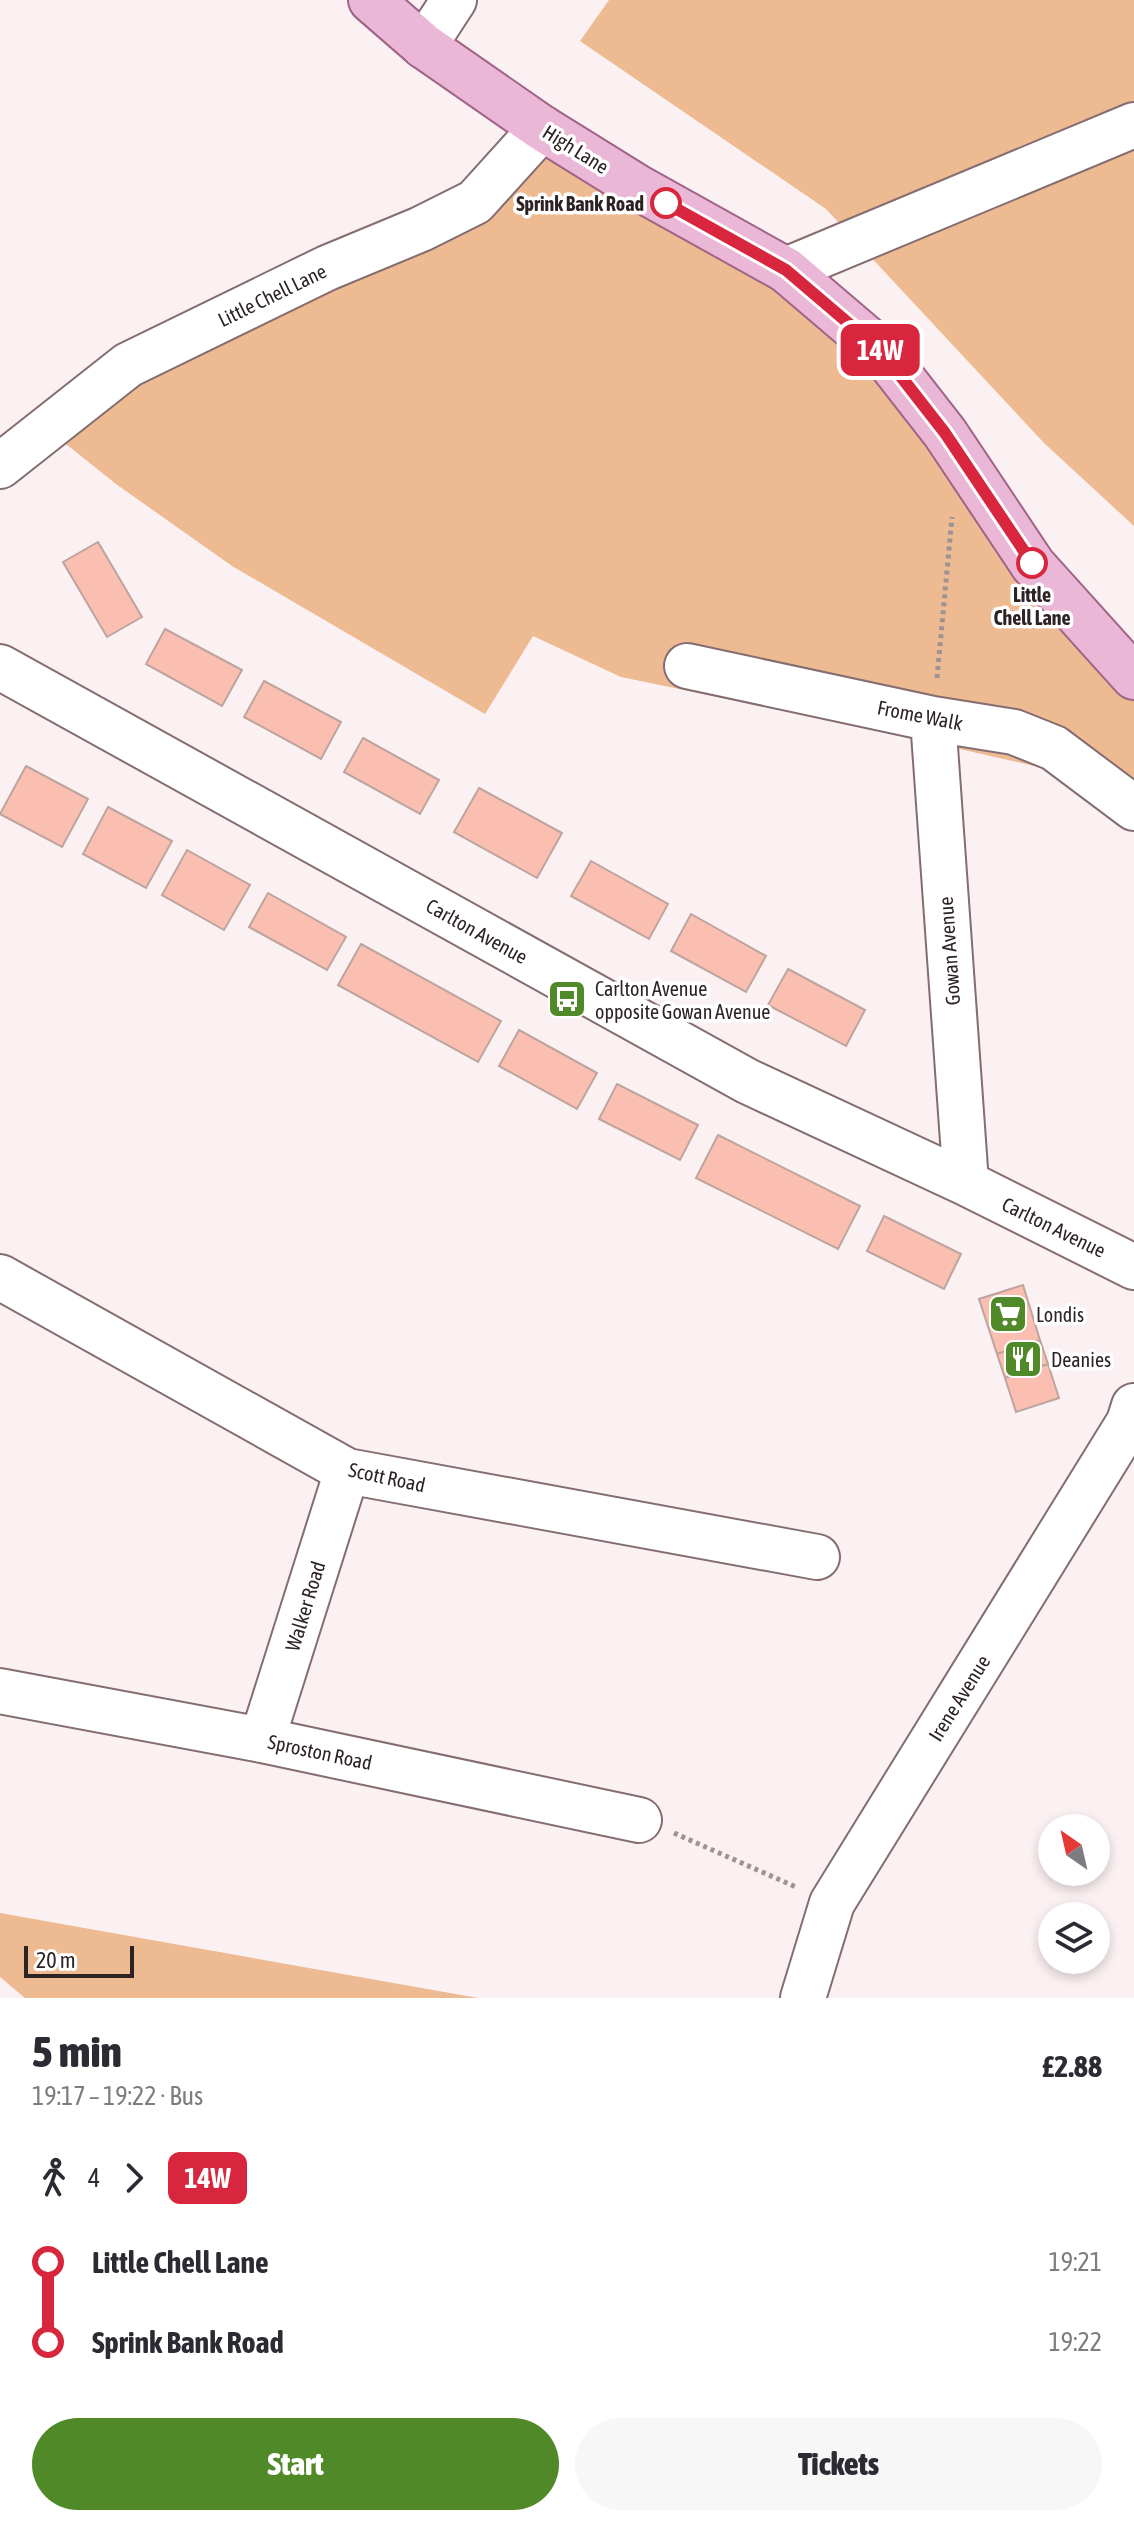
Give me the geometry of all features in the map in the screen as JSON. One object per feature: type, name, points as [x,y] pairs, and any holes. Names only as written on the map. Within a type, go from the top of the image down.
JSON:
[{"type":"main road","name":"High Lane","points":[[371,0],[424,46],[542,128],[637,187],[786,270],[881,351],[945,433],[1033,565],[1134,677]]},
{"type":"street","points":[[424,46],[454,0]]},
{"type":"street","points":[[786,270],[1134,125]]},
{"type":"street","name":"Little Chell Lane","points":[[6,457],[128,365],[327,268],[421,229],[475,202],[542,128]]},
{"type":"street","name":"Frome Walk","points":[[687,666],[933,719],[1014,732],[1054,748],[1134,808]]},
{"type":"street","name":"Carlton Avenue","points":[[0,667],[747,1081],[966,1183],[1134,1267]]},
{"type":"street","name":"Gowan Avenue","points":[[933,719],[966,1183]]},
{"type":"street","name":"Scott Road","points":[[0,1277],[347,1471],[817,1557]]},
{"type":"street","name":"Irene Avenue","points":[[803,1998],[832,1903],[1129,1422],[1134,1406]]},
{"type":"street","name":"Walker Road","points":[[262,1740],[347,1471]]},
{"type":"street","name":"Sproston Road","points":[[0,1691],[262,1740],[639,1820]]},
{"type":"path","points":[[933,719],[954,496],[969,469]]},
{"type":"path","points":[[639,1820],[832,1903]]},
{"type":"shaded area","points":[[609,0],[1134,0],[1134,526],[1044,443],[826,209],[580,41]]},
{"type":"shaded area","points":[[542,128],[786,270],[1134,672],[1134,832],[1043,768],[621,677],[533,636],[485,714],[232,566],[116,484],[47,429],[421,229]]},
{"type":"shaded area","points":[[0,1913],[478,1998],[25,1998],[0,1977]]},
{"type":"building","points":[[98,542],[142,617],[107,637],[63,562]]},
{"type":"building","points":[[165,629],[242,670],[222,706],[146,664]]},
{"type":"building","points":[[264,681],[341,722],[321,759],[244,717]]},
{"type":"building","points":[[363,738],[439,780],[420,814],[344,772]]},
{"type":"building","points":[[26,766],[88,799],[62,847],[0,814]]},
{"type":"building","points":[[479,788],[562,833],[537,878],[454,832]]},
{"type":"building","points":[[108,807],[172,841],[146,888],[83,854]]},
{"type":"building","points":[[187,850],[250,885],[224,930],[162,895]]},
{"type":"building","points":[[591,861],[668,904],[649,939],[571,896]]},
{"type":"building","points":[[268,893],[346,937],[327,970],[249,927]]},
{"type":"building","points":[[691,914],[766,956],[746,992],[671,951]]},
{"type":"building","points":[[361,944],[501,1021],[478,1062],[338,985]]},
{"type":"building","points":[[788,969],[865,1010],[846,1046],[768,1005]]},
{"type":"building","points":[[519,1030],[597,1073],[577,1109],[499,1066]]},
{"type":"building","points":[[617,1084],[698,1125],[680,1160],[599,1119]]},
{"type":"building","points":[[718,1135],[860,1206],[838,1249],[696,1178]]},
{"type":"building","points":[[884,1216],[961,1254],[944,1289],[867,1251]]},
{"type":"building","name":"Londis","points":[[1023,1285],[1040,1340],[997,1354],[979,1299]]},
{"type":"building","name":"Deanies","points":[[1040,1340],[1048,1364],[1005,1378],[997,1354]]},
{"type":"building","points":[[1048,1364],[1059,1398],[1016,1412],[1005,1378]]},
{"type":"bus line","name":"14W","points":[[666,203],[786,270],[881,351],[945,433],[1032,563]]},
{"type":"place","name":"Sprink Bank Road","points":[[666,203]]},
{"type":"place","name":"Little Chell Lane","points":[[1032,563]]},
{"type":"place","name":"Carlton Avenue opposite Gowan Avenue","points":[[567,999]]},
{"type":"place","name":"Londis","points":[[1008,1314]]},
{"type":"place","name":"Deanies","points":[[1023,1359]]}]
